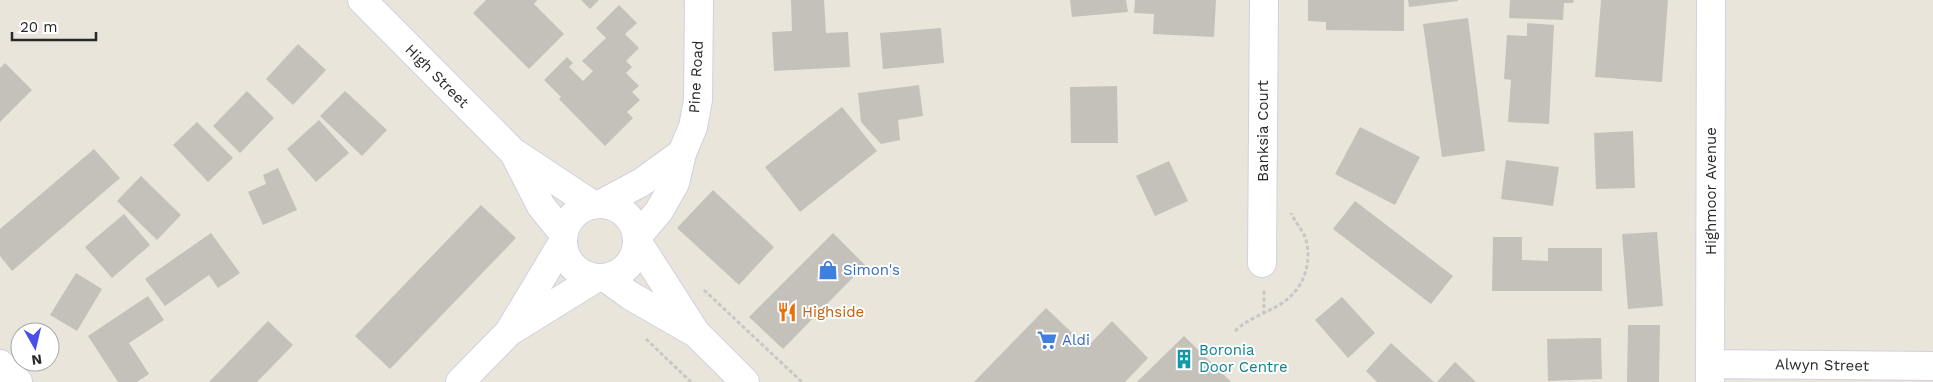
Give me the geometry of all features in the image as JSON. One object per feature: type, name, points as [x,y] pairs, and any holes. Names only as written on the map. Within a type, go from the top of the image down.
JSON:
[{"type":"street","name":"High Street","points":[[362,0],[513,152],[597,204]]},
{"type":"street","name":"Pine Road","points":[[637,239],[659,210],[674,183],[682,153],[693,127],[698,100],[698,0]]},
{"type":"street","name":"Banksia Court","points":[[1262,263],[1264,0]]},
{"type":"street","name":"Highmoor Avenue","points":[[1710,373],[1711,0]]},
{"type":"street","name":"High Street","points":[[513,152],[541,206],[563,238]]},
{"type":"street","points":[[460,382],[509,332],[563,238],[570,220],[580,210],[597,204],[642,182],[682,153]]},
{"type":"street","points":[[597,204],[614,207],[625,214],[633,224],[637,239],[696,333],[745,382]]},
{"type":"street","points":[[563,238],[565,255],[573,267],[583,274],[601,278],[696,333]]},
{"type":"street","points":[[509,332],[601,278],[622,271],[633,258],[637,239]]},
{"type":"street","points":[[0,364],[18,382]]},
{"type":"street","name":"Alwyn Street","points":[[1710,373],[1933,366]]},
{"type":"path","points":[[698,284],[802,382]]},
{"type":"path","points":[[643,336],[691,382]]},
{"type":"building","points":[[486,0],[537,0],[534,4],[564,34],[529,69],[473,13]]},
{"type":"building","points":[[581,0],[599,0],[590,9]]},
{"type":"building","points":[[791,0],[824,0],[826,33],[848,32],[850,67],[774,71],[772,32],[792,31]]},
{"type":"building","points":[[1070,0],[1126,0],[1128,12],[1072,17]]},
{"type":"building","points":[[1135,0],[1216,0],[1214,37],[1153,34],[1154,14],[1134,13]]},
{"type":"building","points":[[1308,0],[1404,0],[1404,31],[1326,30],[1326,22],[1308,21]]},
{"type":"building","points":[[1408,0],[1458,0],[1458,1],[1409,7]]},
{"type":"building","points":[[1510,0],[1574,0],[1573,3],[1564,3],[1563,20],[1509,18]]},
{"type":"building","points":[[1601,0],[1668,0],[1662,82],[1595,77]]},
{"type":"building","points":[[619,5],[637,23],[625,34],[639,48],[626,61],[632,67],[626,73],[639,86],[632,92],[640,100],[627,112],[633,118],[605,146],[559,99],[561,97],[544,80],[567,57],[573,63],[569,67],[583,81],[593,71],[582,61],[606,38],[596,28]]},
{"type":"building","points":[[1468,18],[1485,151],[1442,157],[1423,24]]},
{"type":"building","points":[[1527,23],[1554,25],[1549,124],[1508,122],[1511,80],[1504,79],[1507,35],[1527,36]]},
{"type":"building","points":[[941,28],[944,63],[883,69],[880,33]]},
{"type":"building","points":[[298,44],[326,70],[293,105],[266,79]]},
{"type":"building","points":[[5,63],[32,90],[0,122],[0,68]]},
{"type":"building","points":[[919,85],[923,116],[898,120],[900,140],[881,144],[861,122],[858,93]]},
{"type":"building","points":[[1117,86],[1118,143],[1071,143],[1070,87]]},
{"type":"building","points":[[247,91],[274,118],[240,153],[213,126]]},
{"type":"building","points":[[345,91],[387,130],[362,156],[320,116]]},
{"type":"building","points":[[842,107],[877,151],[800,212],[765,167]]},
{"type":"building","points":[[319,120],[349,153],[316,182],[287,149]]},
{"type":"building","points":[[197,122],[233,158],[208,182],[173,145]]},
{"type":"building","points":[[1360,127],[1420,157],[1395,205],[1335,174]]},
{"type":"building","points":[[1633,131],[1635,188],[1596,189],[1594,133]]},
{"type":"building","points":[[94,149],[120,178],[12,271],[0,256],[0,229]]},
{"type":"building","points":[[1506,160],[1559,167],[1553,206],[1501,199]]},
{"type":"building","points":[[1169,161],[1188,201],[1155,216],[1136,176]]},
{"type":"building","points":[[278,168],[297,210],[263,225],[248,192],[266,184],[263,175]]},
{"type":"building","points":[[141,176],[181,215],[157,240],[117,201]]},
{"type":"building","points":[[713,190],[774,247],[739,285],[677,228]]},
{"type":"building","points":[[1355,201],[1453,276],[1431,304],[1333,229]]},
{"type":"building","points":[[481,205],[516,238],[390,369],[355,336]]},
{"type":"building","points":[[124,214],[150,245],[112,278],[85,247]]},
{"type":"building","points":[[1657,232],[1663,306],[1628,309],[1622,234]]},
{"type":"building","points":[[211,233],[240,273],[218,288],[209,275],[165,306],[145,279]]},
{"type":"building","points":[[833,233],[865,265],[783,349],[749,317]]},
{"type":"building","points":[[1493,237],[1522,237],[1522,260],[1548,261],[1548,248],[1602,248],[1602,291],[1492,291]]},
{"type":"building","points":[[76,273],[102,289],[77,331],[50,315]]},
{"type":"building","points":[[148,296],[164,320],[129,343],[149,374],[137,382],[118,382],[88,336]]},
{"type":"building","points":[[1342,297],[1375,333],[1348,358],[1315,320]]},
{"type":"building","name":"Aldi","points":[[1046,308],[1087,347],[1112,321],[1148,358],[1125,382],[974,382]]},
{"type":"building","points":[[268,321],[293,345],[257,382],[209,382]]},
{"type":"building","points":[[1628,325],[1660,325],[1659,382],[1627,382]]},
{"type":"building","name":"Boronia Door Centre","points":[[1184,336],[1231,382],[1137,382]]},
{"type":"building","points":[[1601,338],[1602,379],[1548,381],[1547,339]]},
{"type":"building","points":[[1391,343],[1434,382],[1377,382],[1366,371]]},
{"type":"building","points":[[1455,362],[1476,382],[1437,382]]},
{"type":"place","name":"Simon's","points":[[828,270]]},
{"type":"place","name":"Highside","points":[[787,312]]},
{"type":"place","name":"Aldi","points":[[1047,340]]},
{"type":"place","name":"Boronia Door Centre","points":[[1184,359]]}]
